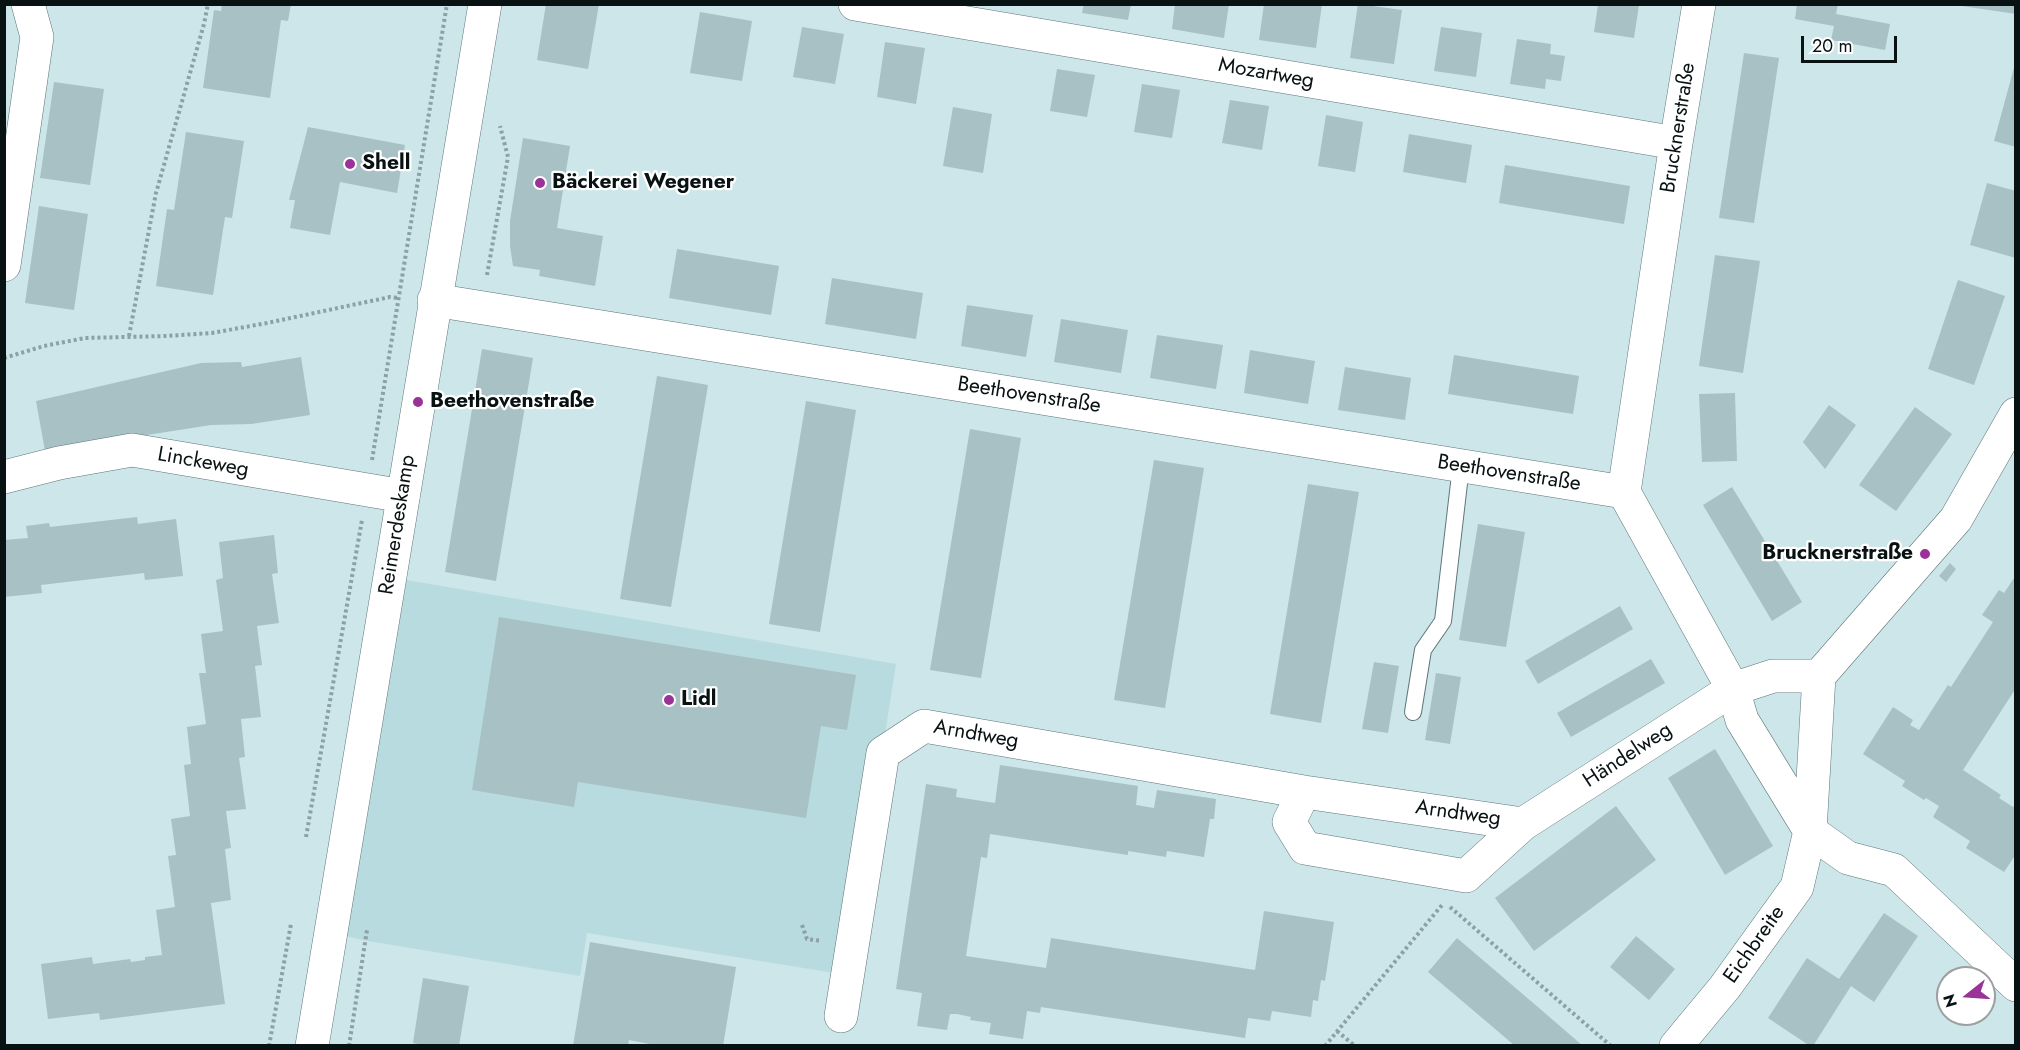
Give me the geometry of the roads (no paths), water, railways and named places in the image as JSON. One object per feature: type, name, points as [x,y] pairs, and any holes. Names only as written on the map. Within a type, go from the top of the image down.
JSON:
[{"type":"street","points":[[4,265],[37,37],[28,4]]},
{"type":"street","name":"Reimerdeskamp","points":[[312,1046],[485,4]]},
{"type":"street","name":"Mozartweg","points":[[855,4],[1676,143]]},
{"type":"street","name":"Brucknerstraße","points":[[1624,492],[1699,4]]},
{"type":"street","name":"Beethovenstraße","points":[[435,300],[1624,492]]},
{"type":"street","points":[[1733,689],[1773,676],[1819,676],[1956,519],[2016,414]]},
{"type":"street","name":"Linckeweg","points":[[4,477],[59,463],[132,450],[403,496]]},
{"type":"street","points":[[1624,492],[1733,689],[1742,720],[1810,831],[1848,858],[1894,870],[2016,985]]},
{"type":"street","name":"Eichbreite","points":[[1676,1046],[1725,987],[1797,886],[1810,831],[1819,676]]},
{"type":"street","name":"Händelweg","points":[[1523,824],[1733,689]]},
{"type":"street","name":"Arndtweg","points":[[841,1016],[883,753],[924,726],[1304,792],[1523,824]]},
{"type":"street","name":"Arndtweg","points":[[1304,792],[1289,822],[1305,848],[1466,876],[1523,824]]},
{"type":"lane","points":[[1413,712],[1423,650],[1443,621],[1461,466]]},
{"type":"place","name":"Shell","points":[[350,164]]},
{"type":"place","name":"Bäckerei Wegener","points":[[540,183]]},
{"type":"place","name":"Beethovenstraße","points":[[418,402]]},
{"type":"place","name":"Brucknerstraße","points":[[1925,554]]},
{"type":"place","name":"Lidl","points":[[669,700]]}]
